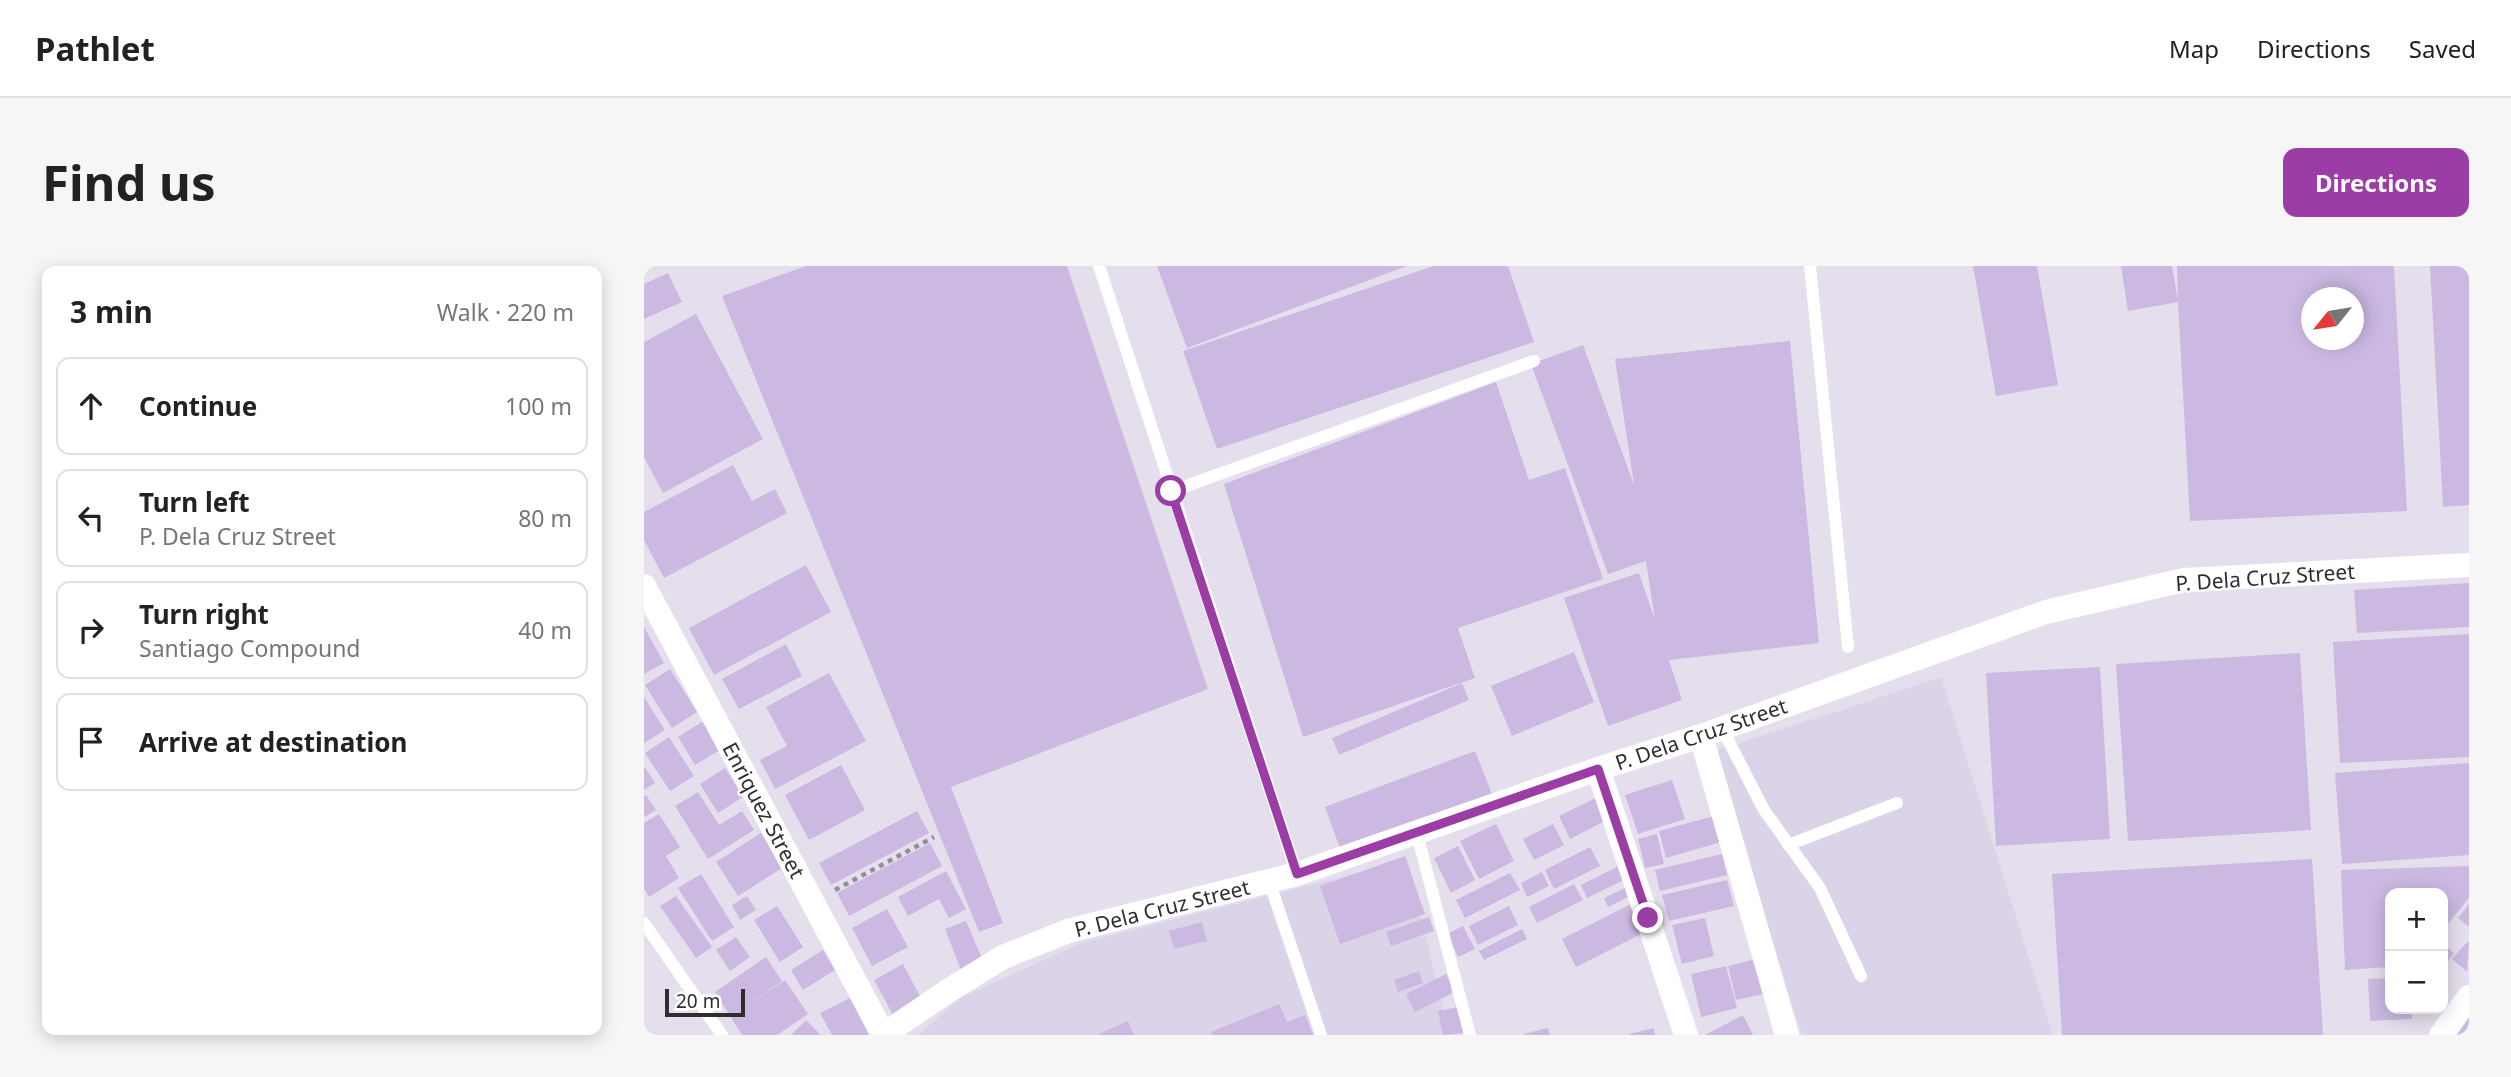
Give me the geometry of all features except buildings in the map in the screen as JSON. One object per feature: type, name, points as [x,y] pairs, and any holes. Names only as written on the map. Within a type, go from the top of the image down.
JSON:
[{"type":"street","name":"P. Dela Cruz Street","points":[[883,1035],[948,990],[1003,957],[1069,931],[1297,874],[1711,732],[2046,612],[2184,580],[2469,565]]},
{"type":"street","name":"Enriquez Street","points":[[644,586],[883,1035]]},
{"type":"street","points":[[1711,732],[1787,1035]]},
{"type":"street","points":[[1598,769],[1686,1035]]},
{"type":"street","points":[[2441,1035],[2469,997]]},
{"type":"lane","points":[[1099,266],[1297,874]]},
{"type":"lane","points":[[1810,266],[1848,647]]},
{"type":"lane","points":[[1171,491],[1534,361]]},
{"type":"lane","points":[[1711,732],[1819,888],[1861,976]]},
{"type":"lane","points":[[1788,845],[1896,803]]},
{"type":"lane","points":[[1417,834],[1470,1035]]},
{"type":"lane","points":[[1269,881],[1321,1035]]},
{"type":"lane","points":[[644,923],[722,1035]]},
{"type":"path","points":[[813,902],[934,836]]},
{"type":"shaded area","points":[[1941,677],[2053,1035],[1802,1035],[1712,752]]},
{"type":"shaded area","points":[[1408,860],[1449,1035],[918,1035],[960,998],[1081,943]]},
{"type":"route","points":[[1171,491],[1297,874],[1598,769],[1648,918]]}]
